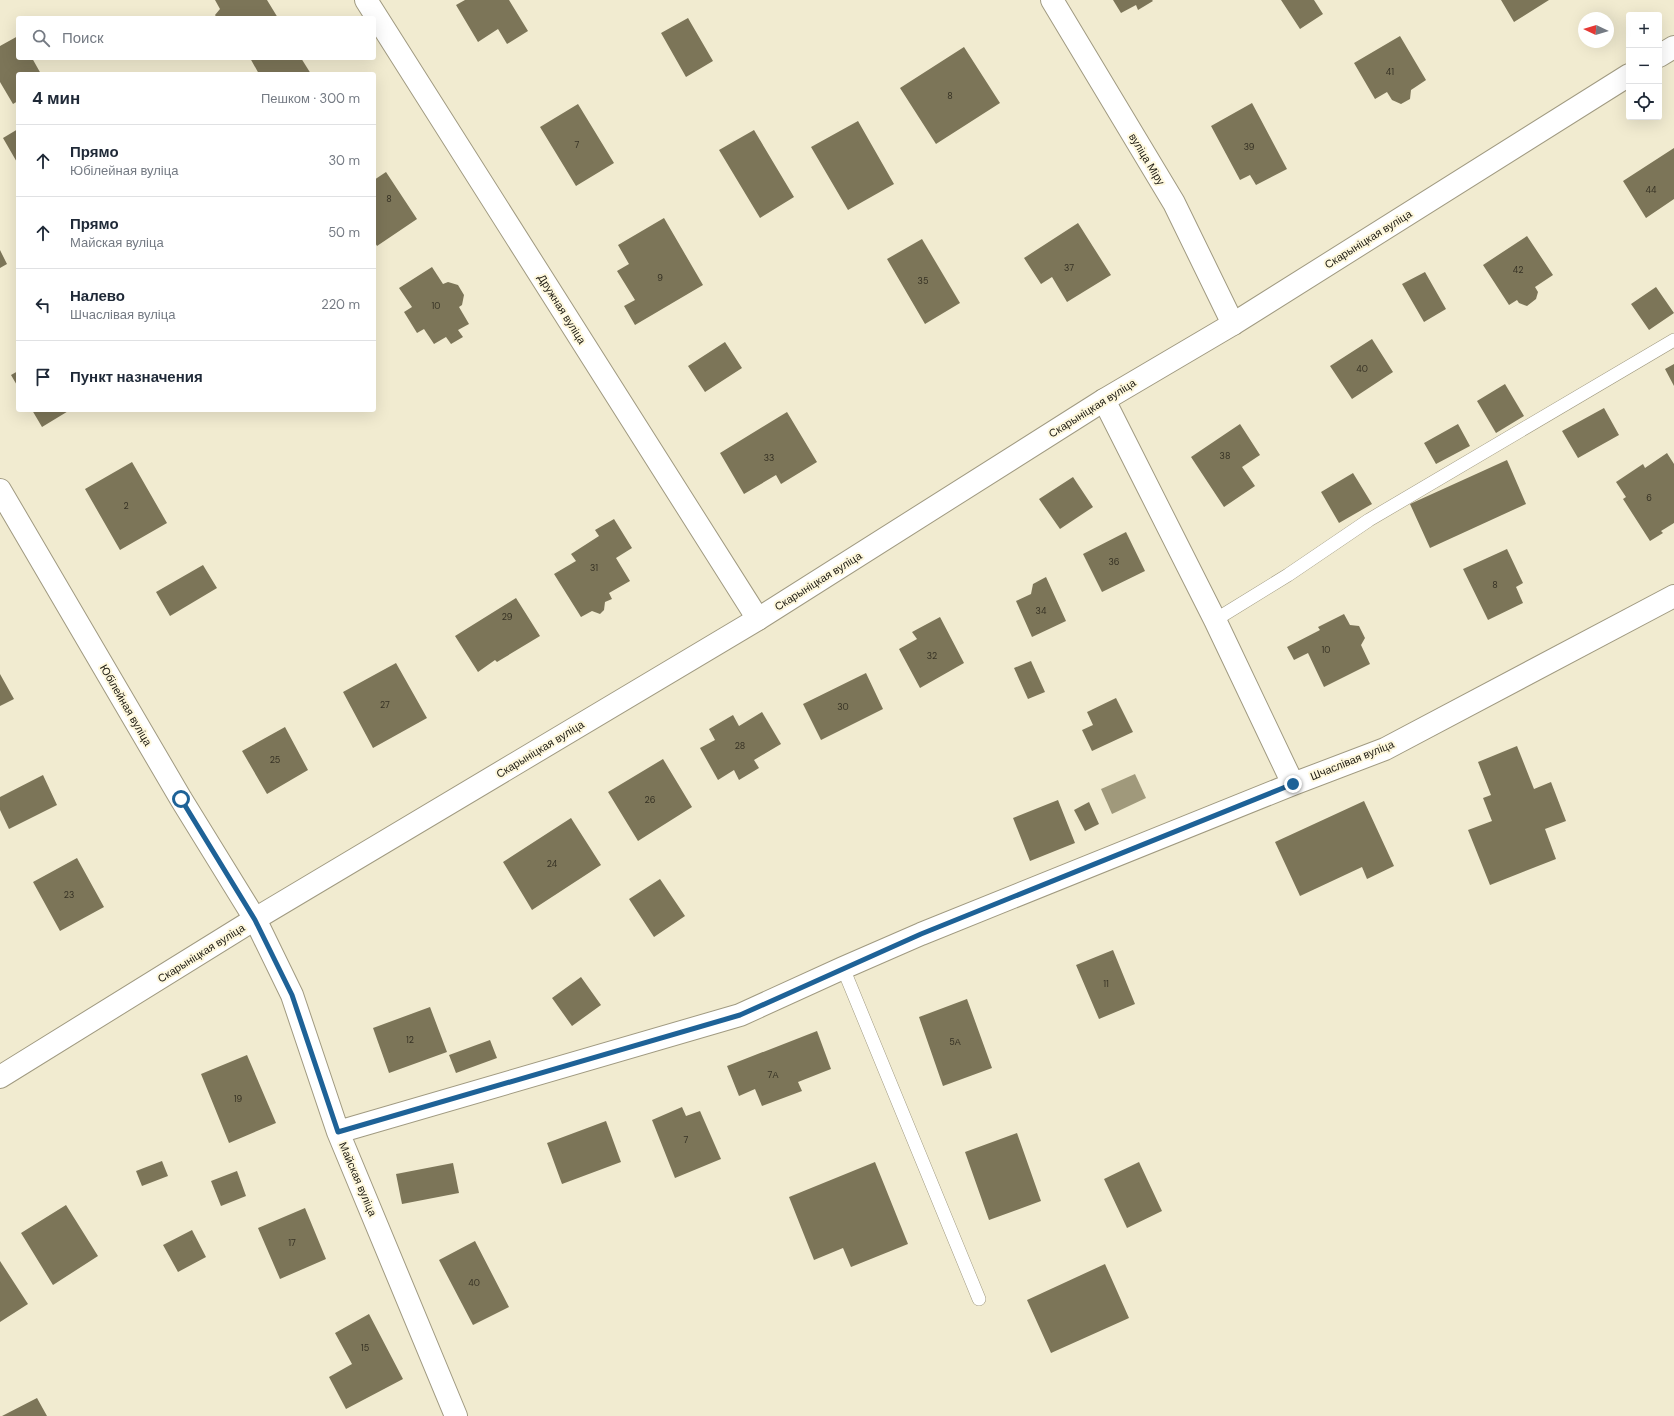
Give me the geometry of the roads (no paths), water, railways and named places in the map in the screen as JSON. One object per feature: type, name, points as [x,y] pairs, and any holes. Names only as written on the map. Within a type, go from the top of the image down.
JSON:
[{"type":"street","name":"Дружная вуліца","points":[[366,0],[758,619]]},
{"type":"street","name":"вуліца Міру","points":[[1052,0],[1174,203],[1233,324]]},
{"type":"street","points":[[1662,54],[1674,47]]},
{"type":"street","name":"Скарыніцкая вуліца","points":[[0,1077],[255,920],[758,619],[1104,400],[1233,324],[1626,77]]},
{"type":"street","points":[[1104,400],[1215,620],[1293,784]]},
{"type":"street","name":"Юбілейная вуліца","points":[[0,490],[181,799],[255,920]]},
{"type":"street","name":"Шчаслівая вуліца","points":[[338,1132],[740,1015],[921,934],[1293,784],[1385,749],[1674,596]]},
{"type":"street","name":"Майская вуліца","points":[[255,920],[292,995],[338,1132],[456,1416]]},
{"type":"lane","points":[[1215,620],[1288,575],[1369,520],[1674,340]]},
{"type":"lane","points":[[843,968],[979,1299]]}]
